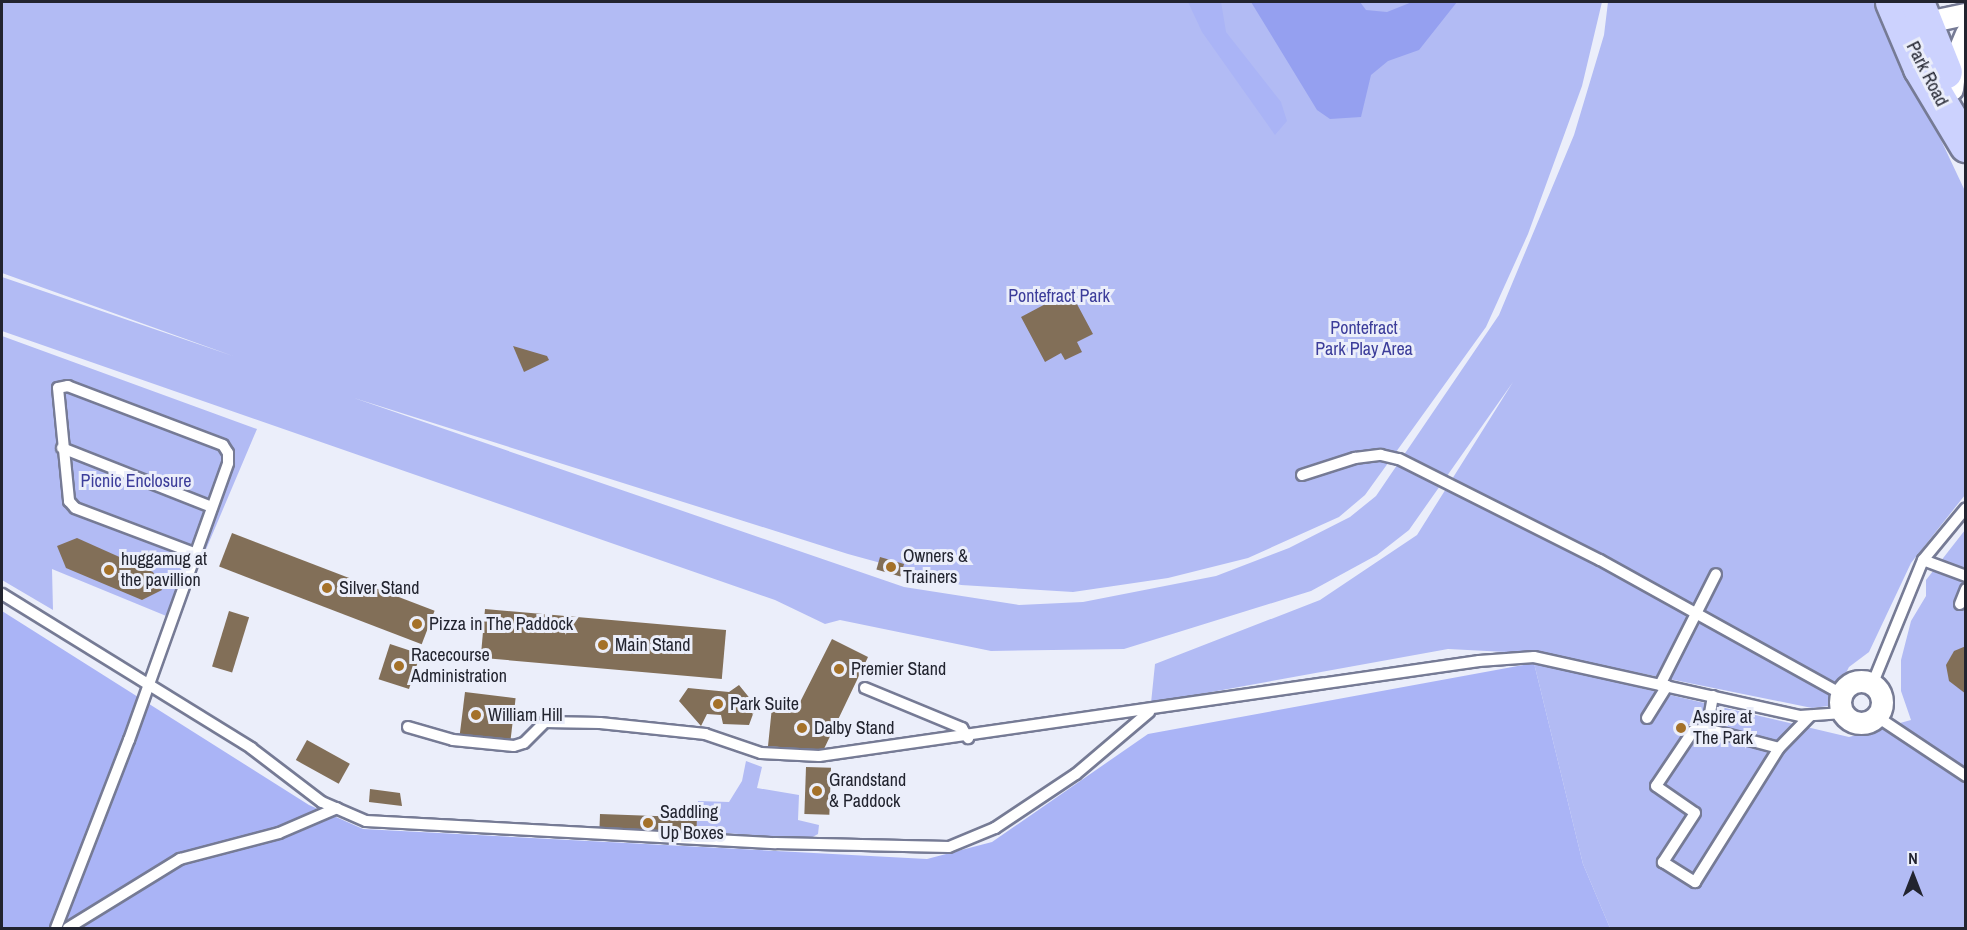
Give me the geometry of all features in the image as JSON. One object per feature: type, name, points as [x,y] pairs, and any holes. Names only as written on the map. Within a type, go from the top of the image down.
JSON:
[{"type":"main road","name":"Park Road","points":[[1908,9],[1952,89],[1965,131]]},
{"type":"main road","name":"Park Road","points":[[1908,9],[1920,68],[1965,145]]},
{"type":"street","points":[[1908,9],[1965,14]]},
{"type":"street","points":[[1952,89],[1956,57],[1965,33]]},
{"type":"street","points":[[1858,681],[1872,685],[1881,703],[1876,716],[1858,723],[1842,703],[1858,681]]},
{"type":"lane","points":[[56,928],[228,463],[223,445],[68,386],[58,388],[56,396],[66,494],[75,508],[194,553]]},
{"type":"lane","points":[[62,448],[212,507]]},
{"type":"lane","points":[[1302,475],[1355,458],[1381,454],[1399,459],[1698,614],[1842,703]]},
{"type":"lane","points":[[1872,685],[1923,560],[1965,508]]},
{"type":"lane","points":[[1923,560],[1965,576]]},
{"type":"lane","points":[[1647,718],[1716,574]]},
{"type":"lane","points":[[1960,604],[1965,589]]},
{"type":"lane","points":[[2,594],[251,748],[337,808],[366,820],[775,843],[949,847],[995,828],[1076,774],[1152,710]]},
{"type":"lane","points":[[408,727],[453,740],[514,746],[524,743],[544,722],[600,723],[696,733],[761,753],[819,756],[968,738],[1479,661],[1534,657],[1810,716]]},
{"type":"lane","points":[[865,688],[962,728],[968,738]]},
{"type":"lane","points":[[1707,729],[1713,696]]},
{"type":"lane","points":[[1779,748],[1707,729],[1693,731],[1656,786],[1695,813],[1663,862],[1695,882],[1779,748],[1810,716],[1842,703]]},
{"type":"lane","points":[[1876,716],[1965,776]]},
{"type":"lane","points":[[68,928],[180,859],[279,833],[337,808]]},
{"type":"green space","name":"Pontefract Park","points":[[2,2],[1602,2],[1582,86],[1528,234],[1486,327],[1365,495],[1339,517],[1248,558],[1168,578],[1073,592],[961,585],[848,554],[354,398],[904,587],[1019,605],[1083,602],[1216,576],[1289,548],[1350,517],[1376,496],[1499,315],[1574,135],[1604,35],[1608,2],[1876,2],[1965,191],[1965,495],[1911,563],[1869,652],[1849,667],[1829,706],[1812,708],[1546,654],[1448,649],[1151,703],[1155,664],[1320,600],[1417,535],[1513,382],[1409,530],[1377,555],[1311,591],[1124,649],[991,651],[840,620],[825,624],[775,600],[2,331],[2,277],[233,356],[2,273]]},
{"type":"green space","name":"Picnic Enclosure","points":[[2,336],[257,429],[176,620],[52,569],[53,610],[2,580]]},
{"type":"green space","name":"Aspire at The Park","points":[[1965,530],[1965,928],[1610,928],[1583,864],[1534,663],[1849,737],[1911,720],[1901,691],[1901,660],[1911,621],[1926,596],[1926,580]]},
{"type":"green space","points":[[746,761],[762,767],[757,788],[799,795],[798,820],[819,825],[818,834],[809,839],[695,831],[698,801],[729,802],[742,781]]},
{"type":"shaded area","points":[[1188,2],[1221,2],[1226,32],[1281,102],[1287,121],[1275,135],[1202,32]]},
{"type":"shaded area","points":[[1251,2],[1360,2],[1366,10],[1387,12],[1412,2],[1457,2],[1419,50],[1388,61],[1371,75],[1361,117],[1330,119],[1317,110]]},
{"type":"shaded area","points":[[2,611],[309,805],[363,829],[927,859],[992,842],[1148,734],[1534,663],[1583,864],[1610,928],[2,928]]},
{"type":"building","points":[[1070,291],[1093,334],[1077,342],[1082,352],[1065,360],[1061,353],[1045,362],[1021,317]]},
{"type":"building","points":[[513,346],[547,356],[549,360],[524,372]]},
{"type":"building","name":"Silver Stand","points":[[232,533],[435,611],[422,644],[219,567]]},
{"type":"building","name":"huggamug at the pavillion","points":[[77,538],[153,572],[162,590],[142,600],[66,568],[57,546]]},
{"type":"building","name":"Owners & Trainers","points":[[880,557],[904,564],[900,576],[876,569]]},
{"type":"building","name":"Main Stand","points":[[485,609],[726,630],[722,679],[481,658]]},
{"type":"building","points":[[229,611],[249,617],[232,673],[212,666]]},
{"type":"building","name":"Dalby Stand","points":[[832,639],[868,657],[823,751],[768,746],[772,707],[796,710]]},
{"type":"building","name":"Racecourse Administration","points":[[390,644],[420,654],[409,689],[379,679]]},
{"type":"building","points":[[1966,646],[1966,694],[1949,681],[1946,665],[1954,651]]},
{"type":"building","name":"Park Suite","points":[[739,685],[756,706],[749,725],[723,724],[721,715],[707,714],[701,726],[679,701],[688,688],[729,692]]},
{"type":"building","points":[[465,692],[516,698],[510,741],[460,735]]},
{"type":"building","points":[[307,740],[350,764],[339,784],[296,760]]},
{"type":"building","name":"Grandstand & Paddock","points":[[806,767],[831,768],[829,815],[804,814]]},
{"type":"building","points":[[370,789],[400,793],[402,806],[369,802]]},
{"type":"building","name":"Saddling Up Boxes","points":[[600,814],[697,817],[696,831],[600,828]]},
{"type":"place","name":"Owners & Trainers","points":[[891,567]]},
{"type":"place","name":"huggamug at the pavillion","points":[[109,570]]},
{"type":"place","name":"Silver Stand","points":[[327,588]]},
{"type":"place","name":"Pizza in The Paddock","points":[[417,624]]},
{"type":"place","name":"Main Stand","points":[[603,645]]},
{"type":"place","name":"Racecourse Administration","points":[[399,666]]},
{"type":"place","name":"Premier Stand","points":[[839,669]]},
{"type":"place","name":"Park Suite","points":[[718,704]]},
{"type":"place","name":"William Hill","points":[[476,715]]},
{"type":"place","name":"Dalby Stand","points":[[802,728]]},
{"type":"place","name":"Aspire at The Park","points":[[1681,728]]},
{"type":"place","name":"Grandstand & Paddock","points":[[817,791]]},
{"type":"place","name":"Saddling Up Boxes","points":[[648,823]]},
{"type":"park label","name":"Pontefract Park Play Area","points":[[1364,339]]}]
